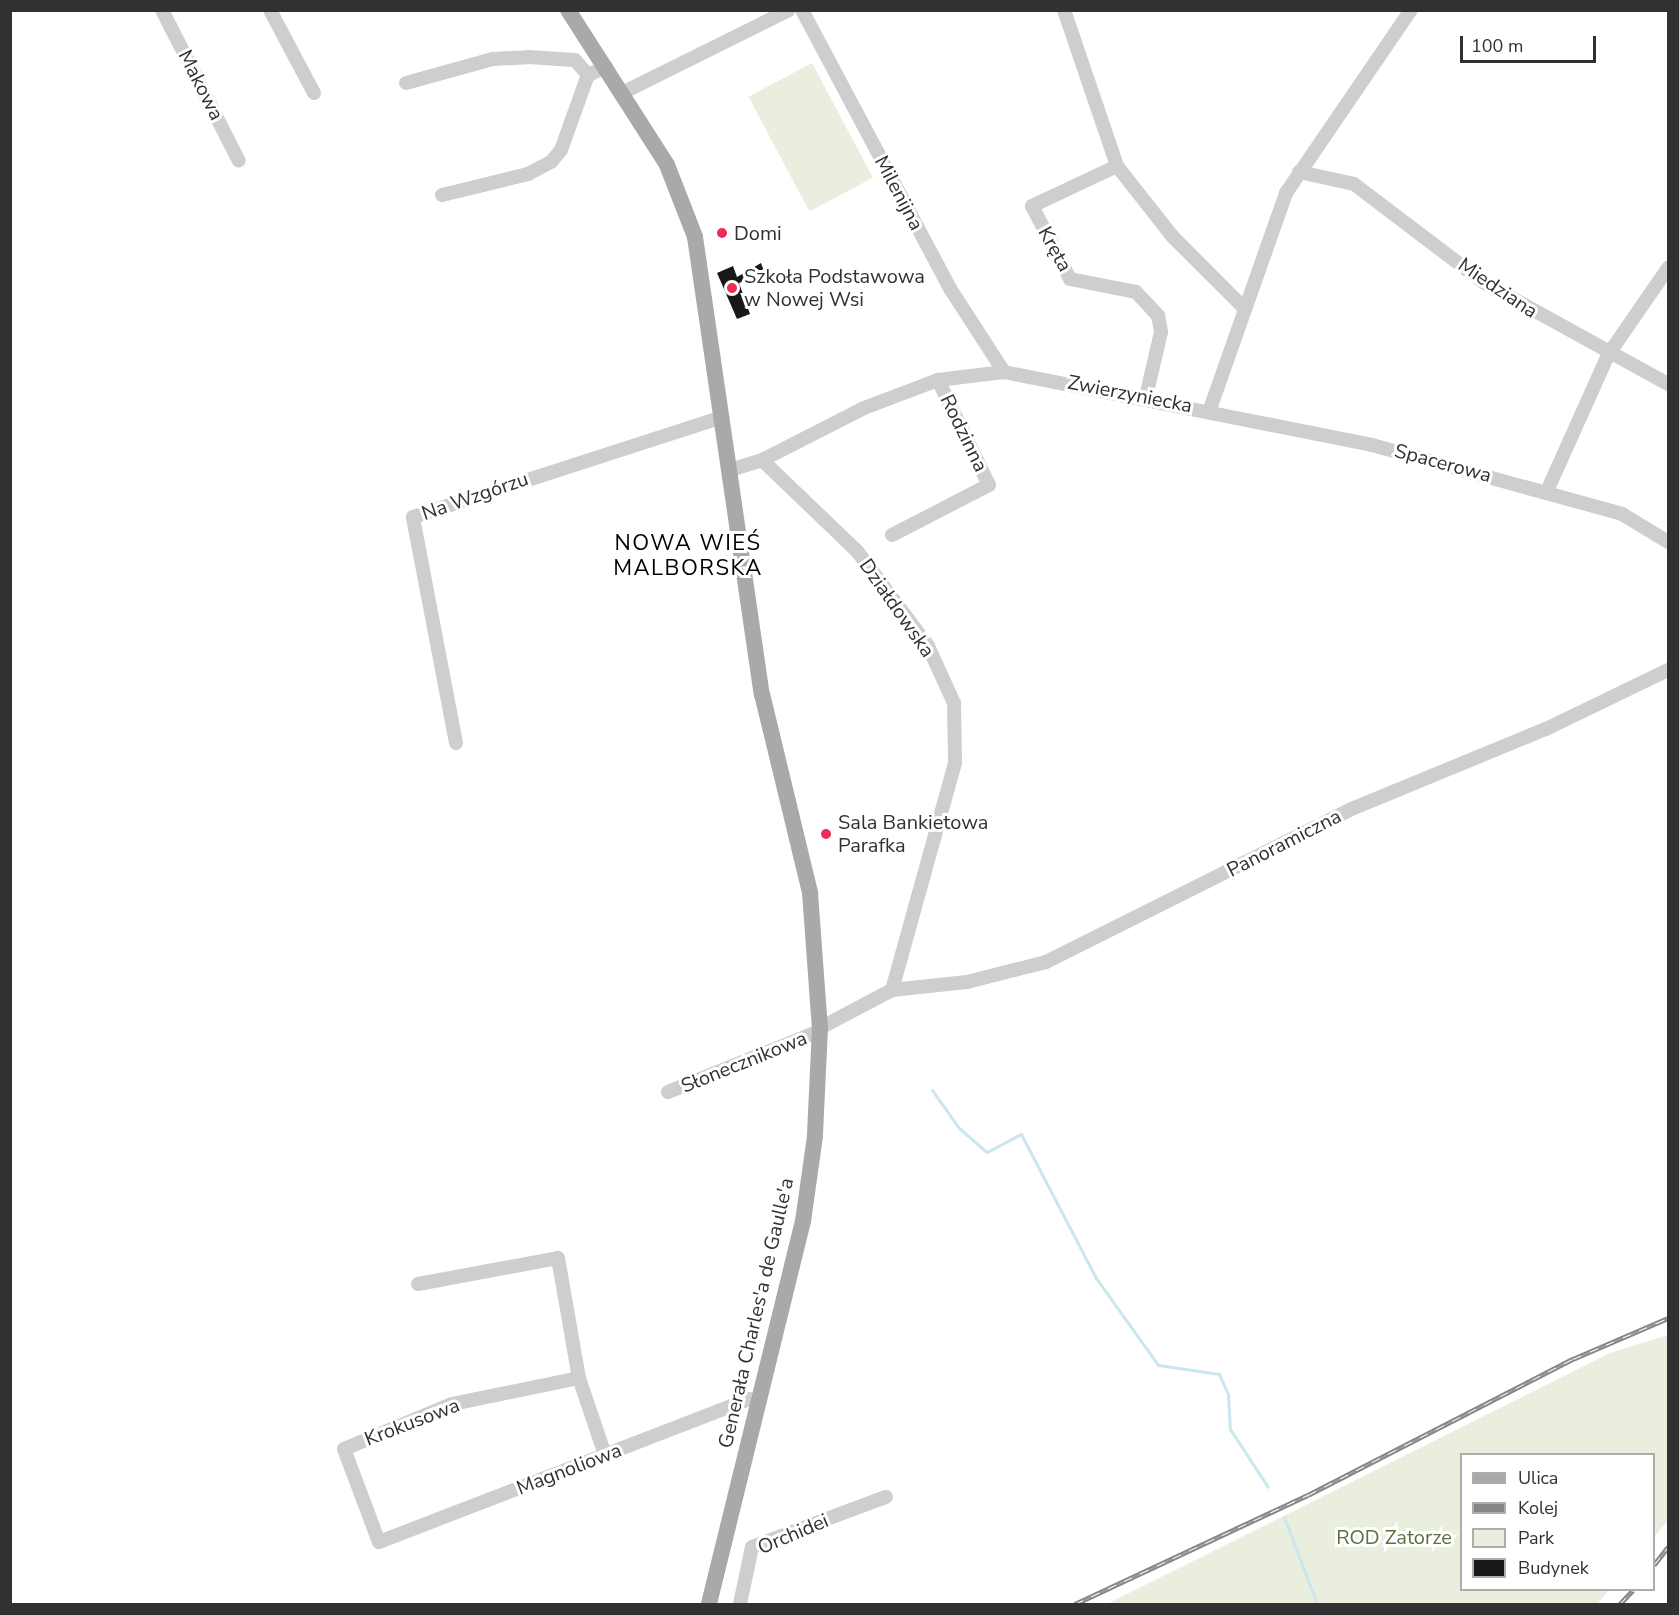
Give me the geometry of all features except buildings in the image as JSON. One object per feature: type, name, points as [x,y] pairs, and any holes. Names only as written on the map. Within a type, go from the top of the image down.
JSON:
[{"type":"main road","name":"Generała Charles'a de Gaulle'a","points":[[568,10],[622,93],[685,201],[723,417],[762,694],[810,893],[820,1030],[815,1137],[803,1221],[710,1605]]},
{"type":"street","name":"Makowa","points":[[162,10],[239,161]]},
{"type":"street","points":[[270,10],[314,93]]},
{"type":"street","points":[[622,93],[789,10]]},
{"type":"street","name":"Milenijna","points":[[802,10],[951,290],[1004,372]]},
{"type":"street","points":[[1064,10],[1117,166],[1172,236],[1244,308]]},
{"type":"street","name":"Zwierzyniecka","points":[[762,460],[864,408],[938,380],[1004,372],[1210,409],[1278,210],[1299,172],[1411,10]]},
{"type":"street","points":[[406,83],[493,59],[528,57],[575,60],[588,75]]},
{"type":"street","points":[[442,195],[528,174],[552,161],[561,150],[577,94],[588,75],[606,67]]},
{"type":"street","name":"Kręta","points":[[1117,166],[1032,206],[1070,279],[1136,292],[1158,316],[1161,332],[1146,397]]},
{"type":"street","name":"Miedziana","points":[[1299,172],[1354,184],[1484,282],[1608,355],[1668,384]]},
{"type":"street","points":[[1547,491],[1608,355],[1668,268]]},
{"type":"street","name":"Rodzinna","points":[[892,536],[989,485],[938,380]]},
{"type":"street","name":"Spacerowa","points":[[1210,409],[1547,491],[1622,514],[1668,542]]},
{"type":"street","name":"Na Wzgórzu","points":[[456,744],[413,518],[723,417]]},
{"type":"street","points":[[730,470],[762,460]]},
{"type":"street","name":"Działdowska","points":[[762,460],[880,578],[928,646],[954,703],[955,762],[892,990]]},
{"type":"street","name":"Panoramiczna","points":[[892,990],[967,982],[1046,962],[1349,810],[1546,729],[1668,670]]},
{"type":"street","points":[[820,1030],[892,990]]},
{"type":"street","name":"Słonecznikowa","points":[[668,1092],[820,1030]]},
{"type":"street","points":[[418,1284],[558,1258],[579,1378],[605,1455]]},
{"type":"street","name":"Krokusowa","points":[[379,1542],[344,1449],[452,1404],[579,1378]]},
{"type":"street","name":"Magnoliowa","points":[[379,1542],[749,1399],[760,1401]]},
{"type":"street","name":"Orchidei","points":[[741,1605],[752,1547],[886,1497]]},
{"type":"green space","points":[[812,63],[873,178],[809,212],[748,97]]},
{"type":"green space","name":"ROD Zatorze","points":[[1668,1335],[1668,1520],[1655,1536],[1655,1453],[1460,1453],[1460,1591],[1608,1591],[1597,1604],[1107,1604],[1610,1353]]},
{"type":"waterway","points":[[932,1090],[959,1128],[987,1152],[1021,1134],[1096,1278],[1158,1365],[1219,1374],[1228,1394],[1230,1429],[1268,1487]]},
{"type":"waterway","points":[[1284,1517],[1317,1604]]},
{"type":"railway","points":[[1075,1604],[1308,1495],[1573,1359],[1668,1318]]},
{"type":"railway","points":[[1655,1564],[1668,1547]]},
{"type":"railway","points":[[1620,1604],[1632,1591]]},
{"type":"place","name":"Domi","points":[[722,233]]},
{"type":"place","name":"Szkoła Podstawowa w Nowej Wsi","points":[[732,288]]},
{"type":"place","name":"Sala Bankietowa Parafka","points":[[826,834]]},
{"type":"district","name":"NOWA WIEŚ MALBORSKA","points":[[688,556]]}]
